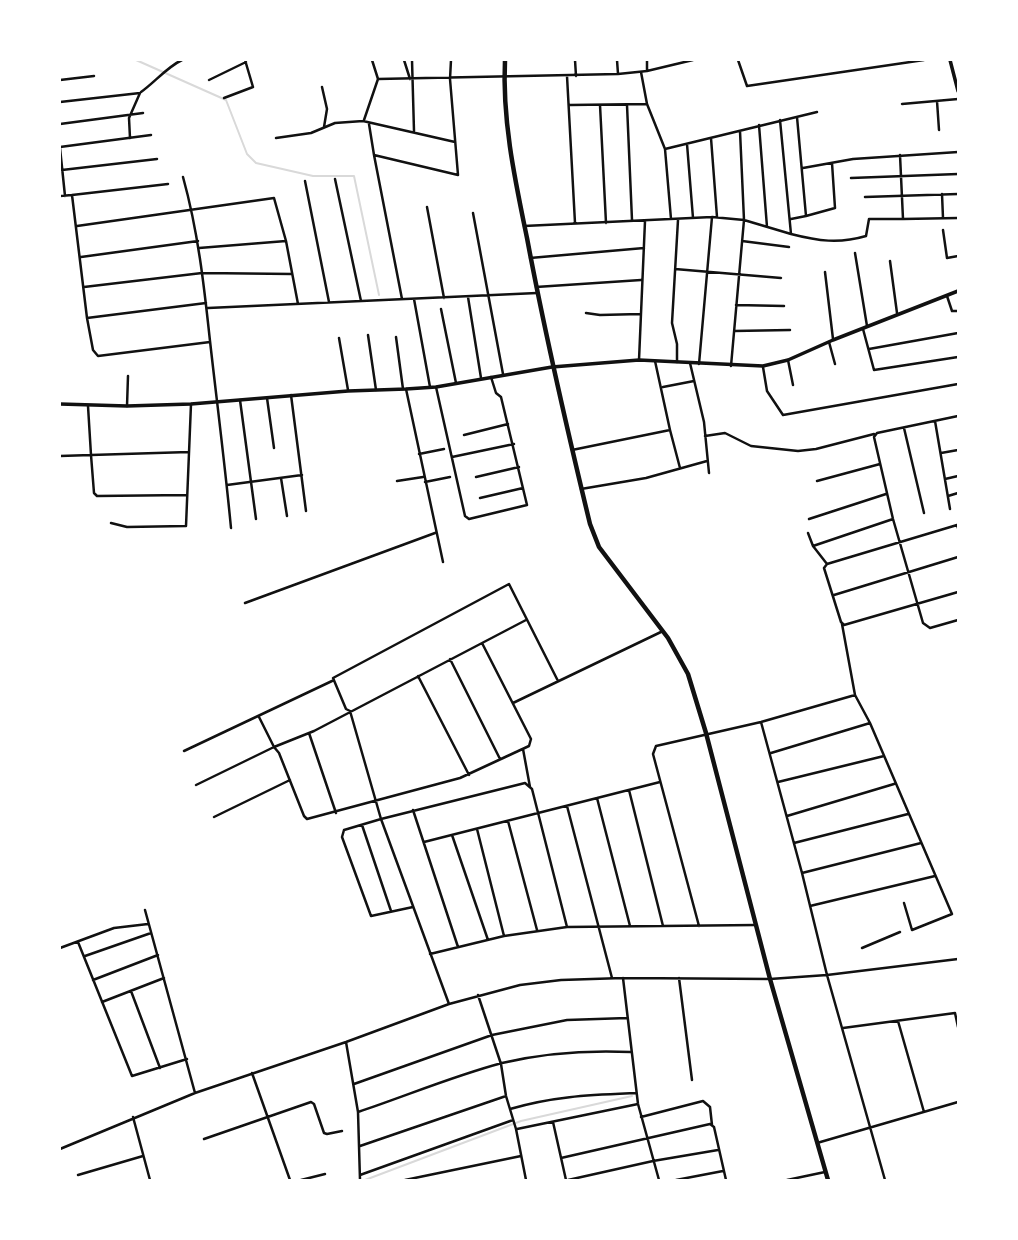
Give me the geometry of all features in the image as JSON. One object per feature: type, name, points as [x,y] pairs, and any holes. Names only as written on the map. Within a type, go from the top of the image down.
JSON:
[{"type":"main road","points":[[505,60],[511,158],[552,367],[590,524],[599,547],[663,631],[688,674],[770,979],[828,1181]]},
{"type":"street","points":[[60,102],[140,93],[159,79],[172,64],[182,60]]},
{"type":"street","points":[[363,121],[378,79],[372,60]]},
{"type":"street","points":[[404,60],[411,79]]},
{"type":"street","points":[[412,60],[414,131]]},
{"type":"street","points":[[373,155],[458,175],[450,79],[451,60]]},
{"type":"street","points":[[575,60],[576,76]]},
{"type":"street","points":[[617,60],[618,74]]},
{"type":"street","points":[[647,60],[647,71]]},
{"type":"street","points":[[378,79],[618,74],[647,71],[677,61],[693,60]]},
{"type":"street","points":[[738,60],[747,86],[923,60]]},
{"type":"street","points":[[950,60],[958,91]]},
{"type":"street","points":[[209,80],[246,61],[253,87],[224,97]]},
{"type":"street","points":[[641,72],[647,104],[665,149],[671,220]]},
{"type":"street","points":[[60,80],[94,76]]},
{"type":"street","points":[[567,76],[575,225]]},
{"type":"street","points":[[322,87],[327,109],[324,127]]},
{"type":"street","points":[[130,138],[129,118],[140,93]]},
{"type":"street","points":[[902,104],[958,99]]},
{"type":"street","points":[[937,101],[939,130]]},
{"type":"street","points":[[569,105],[647,104]]},
{"type":"street","points":[[600,105],[606,223]]},
{"type":"street","points":[[627,105],[632,221]]},
{"type":"street","points":[[665,149],[817,112]]},
{"type":"street","points":[[60,124],[143,113]]},
{"type":"street","points":[[797,116],[806,216]]},
{"type":"street","points":[[780,120],[791,234]]},
{"type":"street","points":[[276,138],[312,134],[335,123],[363,121],[455,142]]},
{"type":"street","points":[[368,122],[402,299]]},
{"type":"street","points":[[759,125],[767,227]]},
{"type":"street","points":[[731,366],[744,220],[740,131]]},
{"type":"street","points":[[65,196],[60,147],[151,135]]},
{"type":"street","points":[[711,138],[717,217]]},
{"type":"street","points":[[687,145],[693,218]]},
{"type":"street","points":[[803,168],[853,159],[958,152]]},
{"type":"street","points":[[900,155],[903,219]]},
{"type":"street","points":[[62,170],[157,159]]},
{"type":"street","points":[[791,219],[835,208],[832,163]]},
{"type":"street","points":[[851,178],[958,174]]},
{"type":"street","points":[[183,177],[199,248],[231,528]]},
{"type":"street","points":[[335,179],[361,301]]},
{"type":"street","points":[[305,181],[329,302]]},
{"type":"street","points":[[60,197],[168,184]]},
{"type":"street","points":[[942,194],[943,218]]},
{"type":"street","points":[[865,197],[958,194]]},
{"type":"street","points":[[72,195],[93,350],[98,356],[210,342]]},
{"type":"street","points":[[77,226],[274,198],[286,241],[298,304]]},
{"type":"street","points":[[428,207],[444,298]]},
{"type":"street","points":[[473,213],[503,374]]},
{"type":"street","points":[[699,363],[712,217]]},
{"type":"street","points":[[524,226],[717,217],[744,220],[820,241],[841,242],[866,236],[869,219],[958,218]]},
{"type":"street","points":[[677,362],[677,344],[672,323],[678,220]]},
{"type":"street","points":[[639,360],[645,221]]},
{"type":"street","points":[[943,230],[947,258],[958,256]]},
{"type":"street","points":[[81,257],[198,241]]},
{"type":"street","points":[[199,248],[286,241]]},
{"type":"street","points":[[742,242],[789,247]]},
{"type":"street","points":[[530,258],[644,248]]},
{"type":"street","points":[[855,253],[873,369],[958,357]]},
{"type":"street","points":[[890,261],[898,316]]},
{"type":"street","points":[[675,270],[781,278]]},
{"type":"street","points":[[825,272],[835,364]]},
{"type":"street","points":[[84,287],[202,273],[292,274]]},
{"type":"street","points":[[207,308],[488,296],[641,280]]},
{"type":"street","points":[[60,404],[191,404],[433,387],[552,367],[639,360],[763,366],[788,360],[958,291]]},
{"type":"street","points":[[947,296],[952,311],[958,311]]},
{"type":"street","points":[[468,297],[481,378]]},
{"type":"street","points":[[414,299],[433,387],[468,518],[527,506],[501,397],[496,393],[491,377]]},
{"type":"street","points":[[88,318],[206,303]]},
{"type":"street","points":[[736,305],[784,306]]},
{"type":"street","points":[[442,309],[456,383]]},
{"type":"street","points":[[586,313],[640,314]]},
{"type":"street","points":[[733,331],[790,330]]},
{"type":"street","points":[[869,349],[958,333]]},
{"type":"street","points":[[368,335],[376,390]]},
{"type":"street","points":[[396,337],[423,477],[443,562]]},
{"type":"street","points":[[339,338],[348,391]]},
{"type":"street","points":[[788,360],[793,385]]},
{"type":"street","points":[[655,361],[681,468]]},
{"type":"street","points":[[690,363],[705,436],[709,473]]},
{"type":"street","points":[[763,366],[767,391],[783,415],[958,384]]},
{"type":"street","points":[[127,406],[128,376]]},
{"type":"street","points":[[662,387],[694,381]]},
{"type":"street","points":[[291,396],[306,511]]},
{"type":"street","points":[[267,398],[274,448]]},
{"type":"street","points":[[240,400],[256,519]]},
{"type":"street","points":[[88,404],[94,493],[97,496],[187,495]]},
{"type":"street","points":[[111,523],[127,527],[184,527],[188,522],[191,404]]},
{"type":"street","points":[[705,436],[725,433],[751,446],[798,451],[958,416]]},
{"type":"street","points":[[934,421],[950,509]]},
{"type":"street","points":[[464,435],[508,424]]},
{"type":"street","points":[[904,428],[923,513]]},
{"type":"street","points":[[572,450],[670,430]]},
{"type":"street","points":[[874,434],[893,519],[923,624],[930,628],[958,620]]},
{"type":"street","points":[[451,457],[514,444]]},
{"type":"street","points":[[419,454],[443,449]]},
{"type":"street","points":[[940,454],[958,450]]},
{"type":"street","points":[[60,456],[189,452]]},
{"type":"street","points":[[582,489],[646,478],[707,461]]},
{"type":"street","points":[[817,481],[880,464]]},
{"type":"street","points":[[476,477],[519,467]]},
{"type":"street","points":[[227,485],[302,475]]},
{"type":"street","points":[[945,479],[958,475]]},
{"type":"street","points":[[397,481],[423,477]]},
{"type":"street","points":[[425,482],[450,477]]},
{"type":"street","points":[[281,478],[287,516]]},
{"type":"street","points":[[480,498],[523,488]]},
{"type":"street","points":[[948,496],[958,493]]},
{"type":"street","points":[[809,519],[887,494]]},
{"type":"street","points":[[813,546],[893,519]]},
{"type":"street","points":[[904,903],[912,930],[952,914],[870,723],[855,695],[842,624],[824,568],[827,564],[899,542],[957,525],[958,528]]},
{"type":"street","points":[[245,603],[435,533]]},
{"type":"street","points":[[808,533],[813,546],[827,564]]},
{"type":"street","points":[[834,595],[958,557]]},
{"type":"street","points":[[184,751],[332,681],[335,676],[506,584],[512,586],[526,620],[558,681]]},
{"type":"street","points":[[842,624],[958,592]]},
{"type":"street","points":[[196,785],[309,733],[526,620]]},
{"type":"street","points":[[513,703],[663,631]]},
{"type":"street","points":[[259,716],[279,752],[307,819],[469,775],[529,746],[531,739],[481,643]]},
{"type":"street","points":[[450,659],[500,760]]},
{"type":"street","points":[[418,676],[469,775]]},
{"type":"street","points":[[332,681],[346,709],[350,711],[381,819],[449,1004]]},
{"type":"street","points":[[699,926],[653,754],[656,746],[761,722],[855,695]]},
{"type":"street","points":[[761,722],[827,975],[885,1181]]},
{"type":"street","points":[[771,753],[870,723]]},
{"type":"street","points":[[309,733],[336,813]]},
{"type":"street","points":[[523,749],[530,787],[567,927]]},
{"type":"street","points":[[778,782],[884,756]]},
{"type":"street","points":[[214,817],[290,780]]},
{"type":"street","points":[[424,842],[660,782]]},
{"type":"street","points":[[413,907],[371,916],[369,914],[342,837],[344,830],[413,810],[526,783],[530,787]]},
{"type":"street","points":[[787,816],[896,783]]},
{"type":"street","points":[[629,790],[664,926]]},
{"type":"street","points":[[597,798],[630,926]]},
{"type":"street","points":[[567,806],[612,978]]},
{"type":"street","points":[[413,810],[458,947]]},
{"type":"street","points":[[794,843],[908,814]]},
{"type":"street","points":[[508,821],[537,930]]},
{"type":"street","points":[[362,825],[391,912]]},
{"type":"street","points":[[477,829],[504,936]]},
{"type":"street","points":[[453,835],[488,940]]},
{"type":"street","points":[[802,873],[920,843]]},
{"type":"street","points":[[810,906],[935,876]]},
{"type":"street","points":[[145,910],[195,1093]]},
{"type":"street","points":[[60,948],[114,928],[148,924]]},
{"type":"street","points":[[430,954],[504,936],[567,927],[756,925]]},
{"type":"street","points":[[862,948],[900,932]]},
{"type":"street","points":[[85,957],[151,933]]},
{"type":"street","points":[[78,942],[132,1076],[187,1059]]},
{"type":"street","points":[[93,980],[158,955]]},
{"type":"street","points":[[60,1149],[195,1093],[449,1004],[520,985],[612,978],[770,979],[958,959]]},
{"type":"street","points":[[102,1002],[164,978]]},
{"type":"street","points":[[623,978],[636,1093],[659,1181]]},
{"type":"street","points":[[679,978],[692,1080]]},
{"type":"street","points":[[131,991],[160,1068]]},
{"type":"street","points":[[478,995],[501,1064],[526,1181]]},
{"type":"street","points":[[842,1028],[955,1013],[958,1027]]},
{"type":"street","points":[[354,1084],[492,1035],[567,1020],[627,1018]]},
{"type":"street","points":[[898,1021],[924,1112]]},
{"type":"street","points":[[346,1042],[358,1112],[360,1181]]},
{"type":"street","points":[[358,1112],[501,1064],[582,1051],[631,1052]]},
{"type":"street","points":[[253,1073],[290,1181]]},
{"type":"street","points":[[510,1109],[542,1099],[569,1095],[636,1093]]},
{"type":"street","points":[[360,1146],[506,1096]]},
{"type":"street","points":[[641,1116],[703,1101],[710,1107],[726,1181]]},
{"type":"street","points":[[204,1139],[311,1102],[324,1133],[342,1131]]},
{"type":"street","points":[[817,1143],[958,1102]]},
{"type":"street","points":[[516,1129],[638,1104]]},
{"type":"street","points":[[133,1117],[150,1181]]},
{"type":"street","points":[[360,1175],[513,1120]]},
{"type":"street","points":[[553,1122],[567,1181],[653,1161],[718,1150]]},
{"type":"street","points":[[561,1158],[712,1125]]},
{"type":"street","points":[[78,1175],[143,1156]]},
{"type":"street","points":[[405,1181],[521,1156]]},
{"type":"street","points":[[676,1181],[723,1171]]},
{"type":"street","points":[[787,1181],[825,1172]]},
{"type":"street","points":[[301,1181],[325,1174]]},
{"type":"waterway","points":[[136,60],[226,100],[247,154],[256,163],[313,176],[354,176],[379,295]]},
{"type":"waterway","points":[[365,1180],[521,1121],[632,1096]]}]
